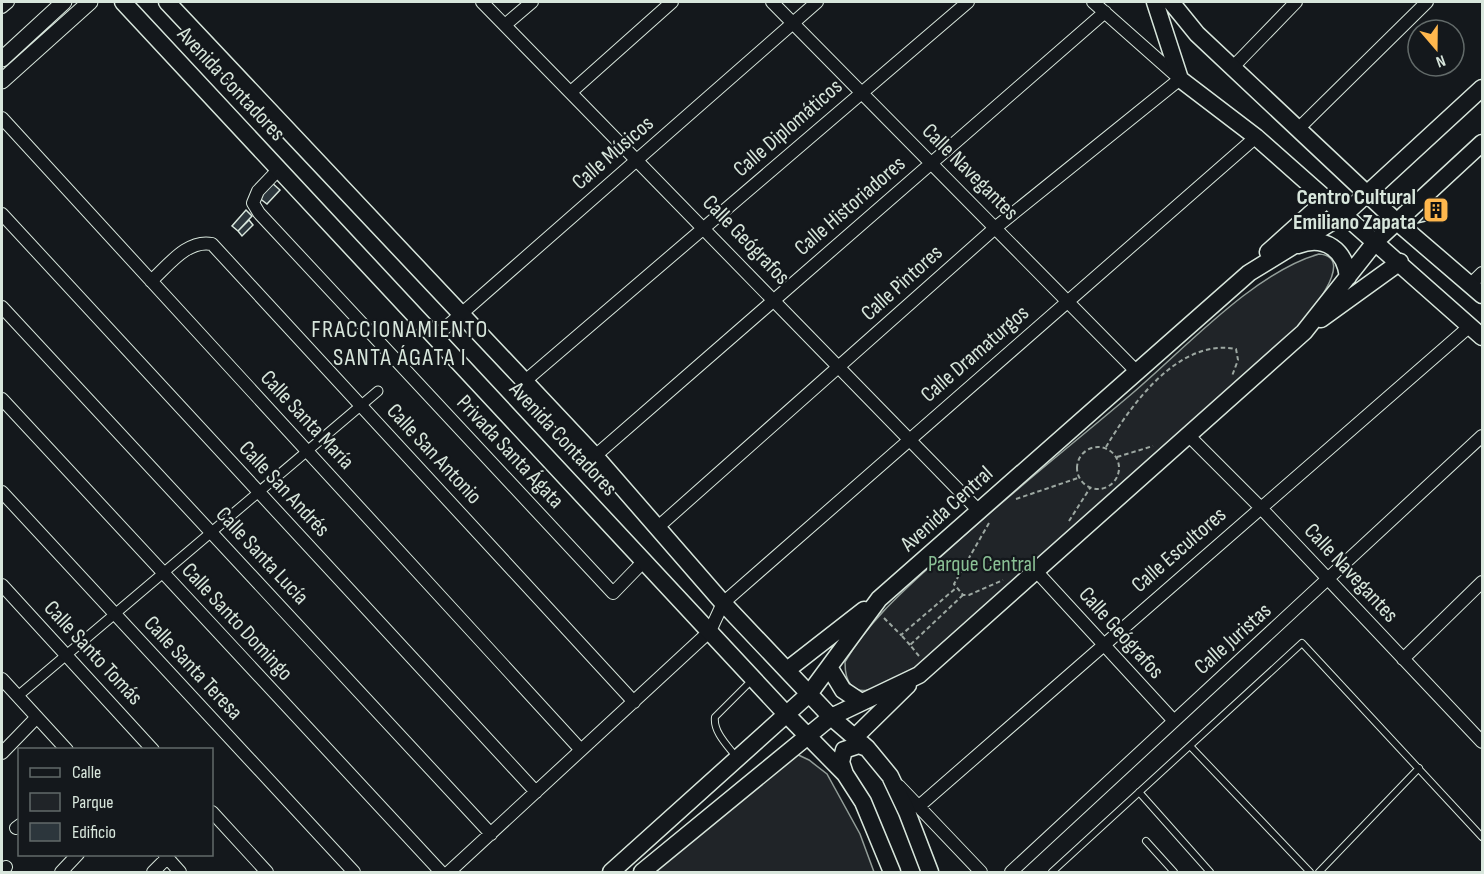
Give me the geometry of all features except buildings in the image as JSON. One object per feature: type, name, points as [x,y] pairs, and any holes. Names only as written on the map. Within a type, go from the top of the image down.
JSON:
[{"type":"main road","name":"Avenida Contadores","points":[[123,2],[645,560],[753,679],[845,774],[863,802],[892,873]]},
{"type":"main road","name":"Avenida Contadores","points":[[167,2],[595,456],[723,603],[831,717],[861,743],[890,776],[907,812],[930,873]]},
{"type":"main road","points":[[1155,2],[1180,79],[1256,137],[1476,331]]},
{"type":"main road","points":[[1171,2],[1197,34],[1397,222],[1478,284]]},
{"type":"main road","name":"Avenida Central","points":[[611,873],[809,694],[876,603],[984,516],[1249,273],[1346,214],[1482,88]]},
{"type":"main road","points":[[1304,332],[1376,241],[1482,143]]},
{"type":"main road","points":[[1249,273],[1328,199]]},
{"type":"main road","points":[[1285,250],[1304,243],[1325,243],[1342,256],[1348,277]]},
{"type":"main road","points":[[845,774],[841,762],[844,750],[861,743],[923,671],[1037,572],[1304,332],[1400,262]]},
{"type":"main road","points":[[753,679],[767,683],[773,680],[783,666],[876,603]]},
{"type":"main road","points":[[829,667],[843,690],[861,702]]},
{"type":"main road","points":[[642,873],[831,717],[923,671]]},
{"type":"street","points":[[2,7],[8,2]]},
{"type":"street","points":[[2,59],[64,2]]},
{"type":"street","points":[[2,81],[90,2]]},
{"type":"street","name":"Calle Geógrafos","points":[[482,2],[984,516]]},
{"type":"street","points":[[505,25],[532,2]]},
{"type":"street","points":[[571,92],[672,2]]},
{"type":"street","name":"Calle Navegantes","points":[[772,2],[1138,373]]},
{"type":"street","name":"Calle Músicos","points":[[436,336],[817,2]]},
{"type":"street","name":"Calle Diplomáticos","points":[[525,381],[968,2]]},
{"type":"street","points":[[1093,2],[1180,79]]},
{"type":"street","points":[[1233,67],[1296,2]]},
{"type":"street","points":[[1298,129],[1427,2]]},
{"type":"street","name":"Calle Historiadores","points":[[595,456],[1105,12]]},
{"type":"street","name":"Calle Pintores","points":[[658,527],[995,228],[1180,79]]},
{"type":"street","name":"Calle Santa María","points":[[2,118],[581,750]]},
{"type":"street","name":"Calle Dramaturgos","points":[[723,603],[1256,137]]},
{"type":"street","name":"Privada Santa Ágata","points":[[279,169],[258,191],[253,203],[259,213],[597,576],[613,593],[645,560]]},
{"type":"street","name":"Calle San Andrés","points":[[2,214],[536,792]]},
{"type":"street","name":"Calle San Antonio","points":[[151,281],[188,248],[200,242],[212,244],[634,702]]},
{"type":"street","name":"Calle Santa Lucía","points":[[2,307],[491,834]]},
{"type":"street","name":"Calle Escultores","points":[[918,807],[1260,507],[1476,331]]},
{"type":"street","points":[[18,696],[378,391]]},
{"type":"street","name":"Calle Santo Domingo","points":[[2,399],[441,873]]},
{"type":"street","name":"Calle Navegantes","points":[[1188,435],[1260,507],[1482,742]]},
{"type":"street","name":"Calle Juristas","points":[[1011,873],[1482,436]]},
{"type":"street","name":"Calle Santa Teresa","points":[[2,492],[354,873]]},
{"type":"street","name":"Calle Geógrafos","points":[[1037,572],[1174,721]]},
{"type":"street","name":"Calle Santo Tomás","points":[[2,585],[151,748]]},
{"type":"street","points":[[1403,658],[1480,589]]},
{"type":"street","points":[[449,873],[710,631],[723,603]]},
{"type":"street","points":[[2,679],[65,748]]},
{"type":"street","points":[[2,753],[37,717]]},
{"type":"street","points":[[890,776],[981,873]]},
{"type":"street","points":[[213,813],[267,873]]},
{"type":"street","points":[[61,873],[77,856]]},
{"type":"street","points":[[153,873],[165,856],[180,873]]},
{"type":"lane","points":[[1052,873],[1302,643],[1482,837]]},
{"type":"lane","points":[[738,759],[718,733],[714,724],[715,717],[753,679]]},
{"type":"lane","points":[[1190,746],[1310,873]]},
{"type":"lane","points":[[1319,873],[1419,768]]},
{"type":"lane","points":[[1139,792],[1210,873]]},
{"type":"lane","points":[[1146,841],[1174,873]]},
{"type":"path","points":[[1106,447],[1128,410],[1146,388],[1167,371],[1195,355],[1225,347],[1236,349]]},
{"type":"path","points":[[1098,446],[1106,447],[1112,451],[1119,464],[1116,479],[1104,488],[1090,488],[1078,478],[1076,463],[1084,451],[1098,446]]},
{"type":"path","points":[[1009,504],[1032,492],[1078,478]]},
{"type":"path","points":[[1065,527],[1090,488]]},
{"type":"path","points":[[963,595],[956,588],[955,579],[984,516]]},
{"type":"path","points":[[910,645],[963,595],[969,595],[1004,579]]},
{"type":"path","points":[[901,635],[956,588]]},
{"type":"path","points":[[876,603],[910,645],[923,671]]},
{"type":"green space","name":"Parque Central","points":[[1319,254],[1331,258],[1334,268],[1330,282],[1310,314],[1281,349],[918,666],[872,689],[862,690],[853,687],[847,678],[845,662],[864,634],[910,585],[982,519],[1128,397],[1218,316],[1268,278]]},
{"type":"green space","points":[[792,752],[809,760],[827,774],[860,834],[874,872],[654,872]]},
{"type":"place","name":"Centro Cultural Emiliano Zapata","points":[[1436,210]]},
{"type":"district","name":"FRACCIONAMIENTO SANTA ÁGATA I","points":[[400,343]]}]
